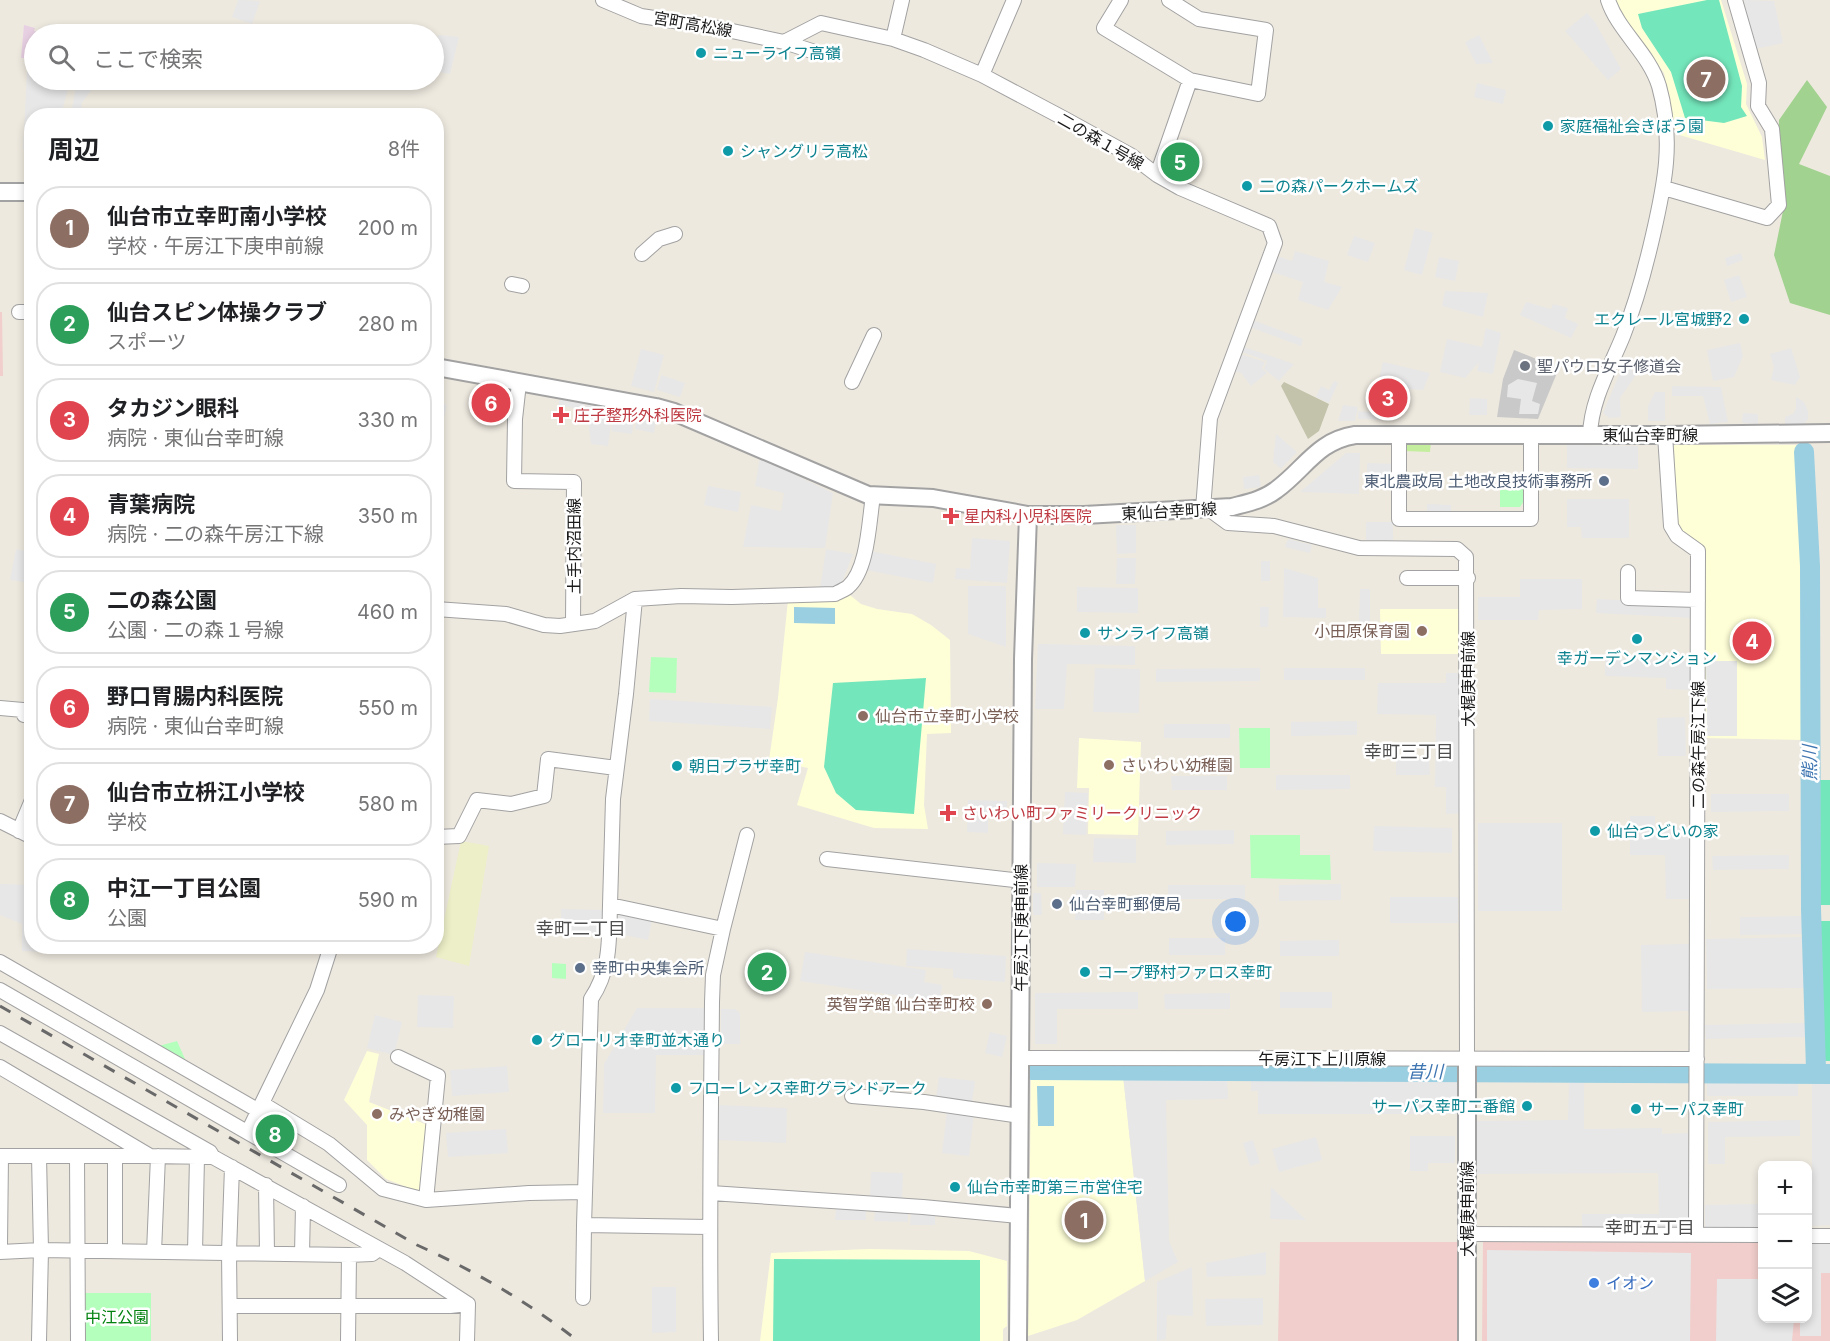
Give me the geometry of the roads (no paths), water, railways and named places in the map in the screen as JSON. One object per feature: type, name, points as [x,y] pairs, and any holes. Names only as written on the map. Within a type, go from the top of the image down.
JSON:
[{"type":"street","name":"宮町高松線","points":[[603,0],[641,16],[713,27],[784,42],[815,52]]},
{"type":"street","points":[[893,39],[902,0]]},
{"type":"street","points":[[982,75],[1014,0]]},
{"type":"street","points":[[1121,0],[1104,28],[1190,80],[1258,94],[1266,30],[1199,19],[1169,0]]},
{"type":"street","points":[[1590,435],[1593,409],[1637,301],[1664,188],[1668,160],[1665,120],[1658,85],[1643,54],[1611,10],[1608,0]]},
{"type":"street","points":[[1664,188],[1767,218],[1779,205],[1772,129],[1758,106],[1759,83],[1735,0]]},
{"type":"street","name":"二の森１号線","points":[[784,42],[821,23],[893,39],[924,50],[982,75],[1132,156],[1157,175],[1180,188],[1269,226],[1275,243],[1210,418],[1206,509]]},
{"type":"street","points":[[1157,175],[1190,80]]},
{"type":"street","points":[[0,192],[24,192]]},
{"type":"street","points":[[642,254],[659,239],[675,234]]},
{"type":"street","points":[[852,382],[874,335]]},
{"type":"street","name":"東仙台幸町線","points":[[444,369],[674,412],[873,496],[933,498],[1028,515],[1084,515],[1232,507],[1254,501],[1275,491],[1325,445],[1339,437],[1355,435],[1830,433]]},
{"type":"street","name":"土手内沼田線","points":[[519,383],[515,419],[514,482],[574,482],[573,624]]},
{"type":"street","points":[[1399,435],[1399,519],[1531,519],[1531,435]]},
{"type":"street","name":"二の森午房江下線","points":[[1665,435],[1671,526],[1677,537],[1698,551],[1696,1235]]},
{"type":"street","points":[[444,610],[506,614],[544,625],[560,626],[595,621],[635,599],[681,596],[835,594],[848,588],[856,578],[863,562],[873,496]]},
{"type":"street","name":"大梶庚申前線","points":[[1206,509],[1228,523],[1274,526],[1359,548],[1457,549],[1467,557],[1467,1341]]},
{"type":"street","name":"午房江下庚申前線","points":[[1018,1341],[1023,659],[1028,515]]},
{"type":"street","points":[[1628,572],[1628,598],[1698,600]]},
{"type":"street","points":[[1407,578],[1468,578]]},
{"type":"street","points":[[583,1298],[591,999],[603,978],[609,952],[613,799],[635,599]]},
{"type":"street","points":[[0,708],[23,710],[24,715]]},
{"type":"street","points":[[444,837],[459,836],[477,800],[512,804],[544,796],[548,759],[616,768]]},
{"type":"street","points":[[0,821],[24,833]]},
{"type":"street","points":[[711,1341],[709,1227],[712,984],[723,929],[747,835]]},
{"type":"street","points":[[827,859],[1022,881]]},
{"type":"street","points":[[610,905],[723,929]]},
{"type":"street","points":[[248,1132],[317,990],[328,954]]},
{"type":"street","points":[[0,962],[329,1144],[383,1189],[426,1200],[529,1193],[585,1192]]},
{"type":"street","points":[[0,990],[339,1185]]},
{"type":"street","points":[[0,1033],[210,1152],[213,1157]]},
{"type":"street","points":[[398,1057],[438,1076],[426,1200]]},
{"type":"street","name":"午房江下上川原線","points":[[1020,1058],[1467,1068],[1697,1069]]},
{"type":"street","points":[[0,1067],[154,1156]]},
{"type":"street","points":[[852,1096],[924,1102],[1020,1116]]},
{"type":"street","points":[[0,1245],[0,1156],[213,1157],[380,1249],[468,1304]]},
{"type":"street","points":[[39,1156],[39,1341]]},
{"type":"street","points":[[77,1156],[78,1341]]},
{"type":"street","points":[[115,1156],[115,1251]]},
{"type":"street","points":[[154,1156],[154,1252]]},
{"type":"street","points":[[195,1252],[197,1157]]},
{"type":"street","points":[[230,1341],[229,1252],[232,1167]]},
{"type":"street","points":[[266,1185],[267,1253]]},
{"type":"street","points":[[711,1193],[923,1207],[1019,1216]]},
{"type":"street","points":[[302,1254],[303,1206]]},
{"type":"street","points":[[584,1225],[709,1227]]},
{"type":"street","points":[[1468,1234],[1758,1236]]},
{"type":"street","points":[[1812,1236],[1830,1236]]},
{"type":"street","points":[[0,1252],[40,1250],[349,1255],[372,1254],[380,1249]]},
{"type":"street","points":[[348,1341],[349,1255]]},
{"type":"street","points":[[230,1306],[450,1306],[468,1304]]},
{"type":"street","points":[[467,1341],[468,1304]]},
{"type":"water","points":[[794,607],[835,608],[835,624],[794,623]]},
{"type":"water","points":[[1037,1086],[1054,1086],[1054,1126],[1038,1126]]},
{"type":"waterway","name":"熊川","points":[[1804,452],[1810,566],[1811,909],[1816,1069],[1819,1074]]},
{"type":"waterway","name":"昔川","points":[[1031,1070],[1830,1074]]},
{"type":"railway","points":[[0,1006],[417,1245],[460,1265],[500,1288],[540,1313],[578,1341]]},
{"type":"place","name":"ニューライフ高嶺","points":[[701,53]]},
{"type":"place","name":"仙台市立枡江小学校","points":[[1706,79]]},
{"type":"place","name":"家庭福祉会きぼう園","points":[[1548,126]]},
{"type":"place","name":"シャングリラ高松","points":[[728,151]]},
{"type":"place","name":"二の森公園","points":[[1180,162]]},
{"type":"place","name":"二の森パークホームズ","points":[[1247,186]]},
{"type":"place","name":"エクレール宮城野2","points":[[1744,319]]},
{"type":"place","name":"聖パウロ女子修道会","points":[[1525,366]]},
{"type":"place","name":"タカジン眼科","points":[[1388,398]]},
{"type":"place","name":"野口胃腸内科医院","points":[[491,403]]},
{"type":"place","name":"庄子整形外科医院","points":[[561,415]]},
{"type":"place","name":"東北農政局 土地改良技術事務所","points":[[1604,481]]},
{"type":"place","name":"星内科小児科医院","points":[[951,516]]},
{"type":"place","name":"小田原保育園","points":[[1422,631]]},
{"type":"place","name":"サンライフ高嶺","points":[[1085,633]]},
{"type":"place","name":"幸ガーデンマンション","points":[[1637,639]]},
{"type":"place","name":"青葉病院","points":[[1752,641]]},
{"type":"place","name":"仙台市立幸町小学校","points":[[863,716]]},
{"type":"place","name":"さいわい幼稚園","points":[[1109,765]]},
{"type":"place","name":"朝日プラザ幸町","points":[[677,766]]},
{"type":"place","name":"さいわい町ファミリークリニック","points":[[948,813]]},
{"type":"place","name":"仙台つどいの家","points":[[1595,831]]},
{"type":"place","name":"仙台幸町郵便局","points":[[1057,904]]},
{"type":"place","name":"幸町中央集会所","points":[[580,968]]},
{"type":"place","name":"仙台スピン体操クラブ","points":[[767,972]]},
{"type":"place","name":"コープ野村ファロス幸町","points":[[1085,972]]},
{"type":"place","name":"英智学館 仙台幸町校","points":[[987,1004]]},
{"type":"place","name":"グローリオ幸町並木通り","points":[[537,1040]]},
{"type":"place","name":"フローレンス幸町グランドアーク","points":[[676,1088]]},
{"type":"place","name":"サーパス幸町二番館","points":[[1527,1106]]},
{"type":"place","name":"サーパス幸町","points":[[1636,1109]]},
{"type":"place","name":"みやぎ幼稚園","points":[[377,1114]]},
{"type":"place","name":"中江一丁目公園","points":[[275,1134]]},
{"type":"place","name":"仙台市幸町第三市営住宅","points":[[955,1187]]},
{"type":"place","name":"仙台市立幸町南小学校","points":[[1084,1220]]},
{"type":"place","name":"イオン","points":[[1594,1283]]},
{"type":"district","name":"幸町三丁目","points":[[1409,752]]},
{"type":"district","name":"幸町二丁目","points":[[581,929]]},
{"type":"district","name":"幸町五丁目","points":[[1650,1228]]},
{"type":"park label","name":"中江公園","points":[[117,1317]]}]
